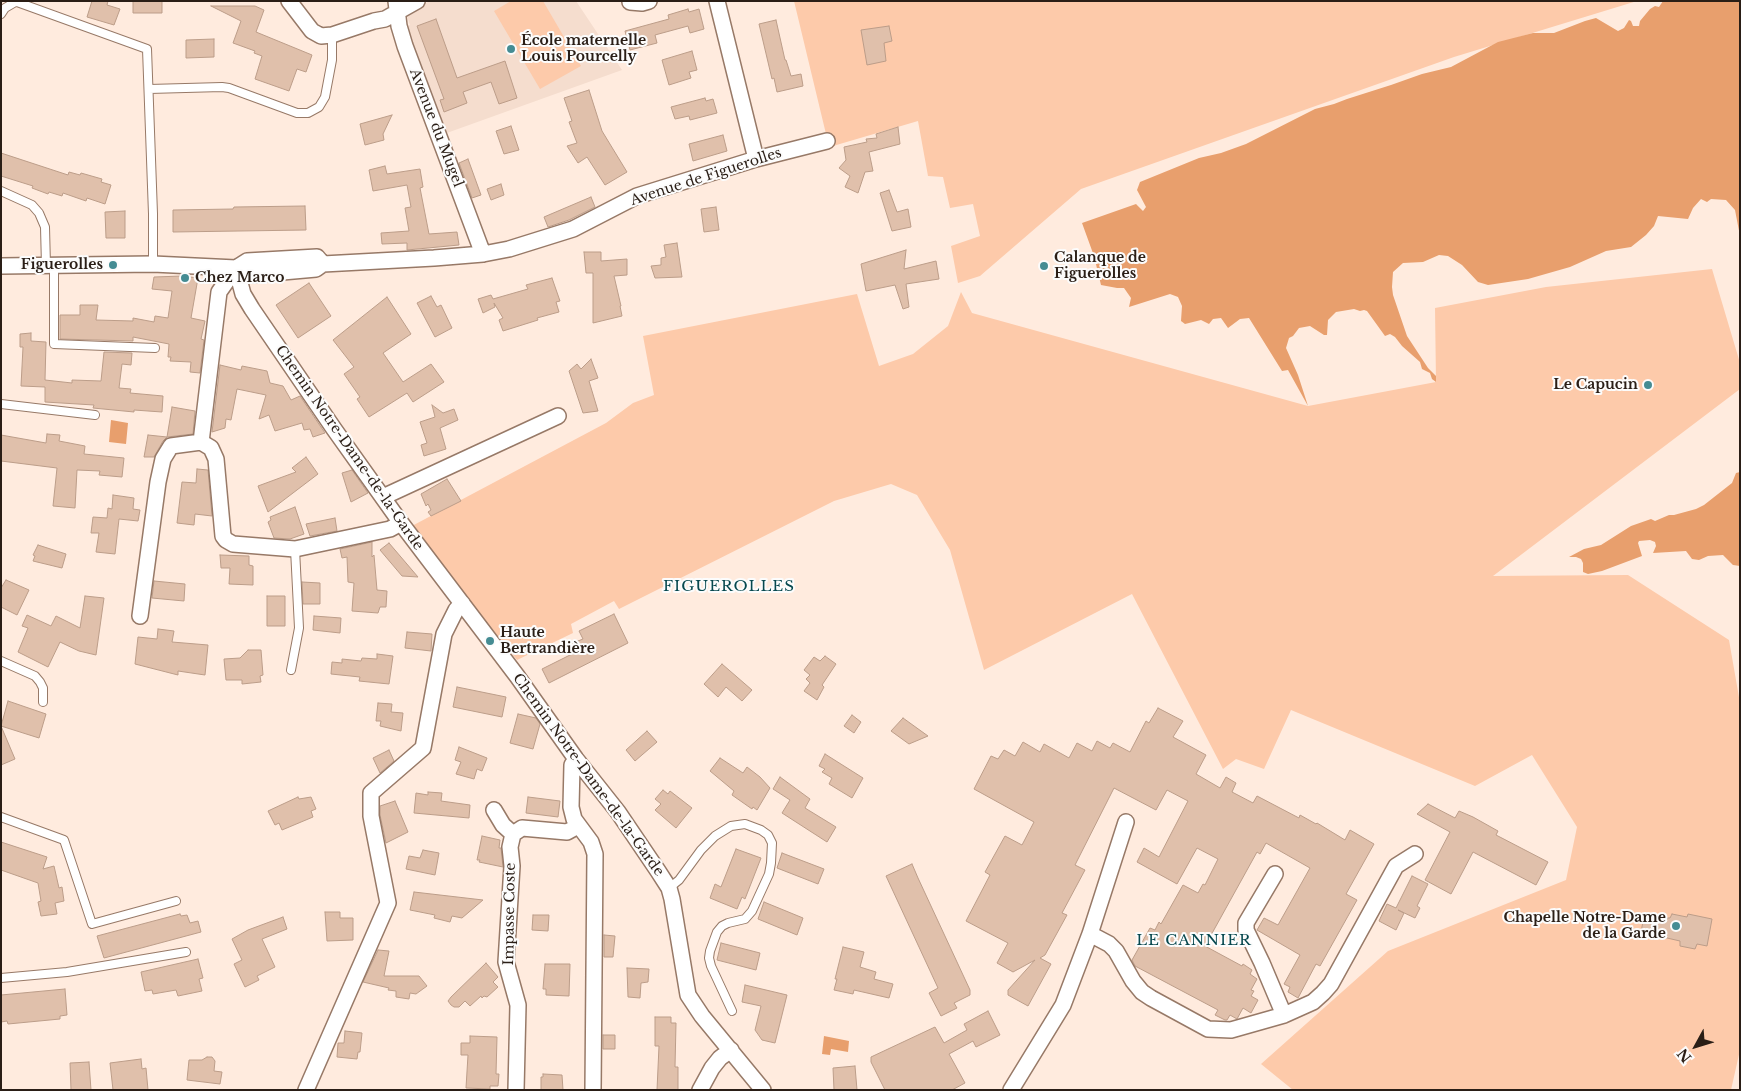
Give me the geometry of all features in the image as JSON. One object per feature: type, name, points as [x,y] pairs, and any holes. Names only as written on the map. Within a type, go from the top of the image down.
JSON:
[{"type":"street","points":[[289,1],[312,31],[321,36],[332,35],[374,20],[385,19],[396,6],[418,1]]},
{"type":"street","points":[[630,2],[642,3],[649,1]]},
{"type":"street","points":[[717,1],[756,159]]},
{"type":"street","name":"Avenue du Mugel","points":[[396,6],[405,46],[483,254]]},
{"type":"street","name":"Avenue de Figuerolles","points":[[1,266],[153,264],[236,268],[247,262],[317,257],[324,264],[483,254],[509,249],[573,229],[637,196],[756,159],[827,141]]},
{"type":"street","points":[[201,442],[219,292],[236,268]]},
{"type":"street","name":"Chemin Notre-Dame-de-la-Garde","points":[[236,268],[244,294],[256,316],[334,429],[401,523],[517,676],[576,759],[618,812],[669,888],[675,910],[688,995],[697,1009],[763,1090]]},
{"type":"street","points":[[383,497],[558,416]]},
{"type":"street","points":[[140,616],[158,482],[163,460],[171,446],[201,442],[211,448],[216,459],[223,536],[233,544],[294,549],[390,530],[401,523]]},
{"type":"street","points":[[306,1090],[388,903],[371,816],[371,793],[424,748],[444,634],[456,610],[462,604]]},
{"type":"street","points":[[576,759],[572,765],[571,807],[578,826],[591,842],[595,854],[593,1090]]},
{"type":"street","points":[[494,810],[503,825],[513,834],[522,828],[567,832],[578,826]]},
{"type":"street","points":[[1011,1090],[1063,1005],[1090,934],[1126,822]]},
{"type":"street","name":"Impasse Coste","points":[[513,834],[510,847],[512,866],[506,962],[518,1005],[516,1090]]},
{"type":"street","points":[[1090,934],[1116,950],[1132,981],[1142,992],[1208,1029],[1231,1030],[1284,1015],[1313,1002],[1323,993],[1331,984],[1396,866],[1415,854]]},
{"type":"street","points":[[1275,874],[1246,923],[1246,930],[1284,1015]]},
{"type":"street","points":[[700,1090],[712,1068],[720,1058],[731,1050]]},
{"type":"lane","points":[[1,14],[5,8],[17,1],[148,49],[153,264]]},
{"type":"lane","points":[[149,89],[229,88],[297,113],[308,113],[319,108],[325,98],[332,60],[332,35]]},
{"type":"lane","points":[[1,191],[32,205],[40,213],[45,227],[50,266],[54,344],[155,348]]},
{"type":"lane","points":[[1,404],[95,415]]},
{"type":"lane","points":[[291,670],[299,628],[294,549]]},
{"type":"lane","points":[[1,661],[34,676],[43,688],[43,702]]},
{"type":"lane","points":[[1,818],[64,840],[92,924],[176,902]]},
{"type":"lane","points":[[669,888],[679,880],[701,850],[715,836],[731,826],[744,824],[761,830],[772,843],[769,874],[752,911],[745,918],[722,926],[717,932],[710,951],[711,966],[732,1011]]},
{"type":"lane","points":[[1,978],[67,972],[186,952]]},
{"type":"shaded area","name":"École maternelle Louis Pourcelly","points":[[430,1],[576,1],[622,70],[444,134],[406,27],[410,25],[406,13]]},
{"type":"shaded area","points":[[511,1],[543,1],[581,66],[540,89],[494,11]]},
{"type":"shaded area","points":[[794,1],[1637,1],[1454,57],[1081,189],[980,276],[958,283],[951,246],[980,236],[973,204],[950,208],[943,177],[928,176],[918,121],[833,146],[830,135],[826,134]]},
{"type":"shaded area","points":[[1663,1],[1740,1],[1740,236],[1735,210],[1726,200],[1711,199],[1707,202],[1701,199],[1693,208],[1688,219],[1658,216],[1654,226],[1631,247],[1606,251],[1570,267],[1528,279],[1488,285],[1478,282],[1462,265],[1448,256],[1439,255],[1423,262],[1403,263],[1393,272],[1393,295],[1407,336],[1428,368],[1436,376],[1436,382],[1432,379],[1430,373],[1422,369],[1420,362],[1395,337],[1390,334],[1385,336],[1367,311],[1354,309],[1336,312],[1328,320],[1327,335],[1310,326],[1299,328],[1289,338],[1286,348],[1298,375],[1308,406],[1288,370],[1282,371],[1249,318],[1240,319],[1228,328],[1221,318],[1213,319],[1209,324],[1201,320],[1185,324],[1181,321],[1182,306],[1178,297],[1170,294],[1129,307],[1131,298],[1124,288],[1101,285],[1094,256],[1082,223],[1136,204],[1143,211],[1146,207],[1137,190],[1140,182],[1199,158],[1246,144],[1315,109],[1422,74],[1451,67],[1498,42],[1533,33],[1554,33],[1596,18],[1618,31],[1624,28],[1629,20],[1633,26],[1639,26],[1640,21],[1650,9],[1655,6],[1659,7]]},
{"type":"shaded area","points":[[1712,269],[1740,363],[1740,389],[1493,576],[1628,575],[1729,640],[1740,703],[1740,1050],[1731,1090],[1293,1090],[1261,1064],[1388,951],[1566,880],[1577,827],[1532,755],[1475,786],[1291,710],[1264,769],[1236,759],[1223,769],[1132,594],[984,670],[950,550],[917,495],[891,484],[834,501],[619,609],[614,601],[571,624],[573,633],[517,660],[410,527],[606,423],[633,403],[654,395],[643,336],[857,294],[879,366],[913,354],[948,326],[961,292],[972,313],[1308,406],[1436,382],[1435,308],[1546,287]]},
{"type":"shaded area","points":[[111,420],[128,423],[126,444],[109,442]]},
{"type":"shaded area","points":[[1740,472],[1740,566],[1733,565],[1723,555],[1708,556],[1699,560],[1692,559],[1686,551],[1653,553],[1656,546],[1655,542],[1650,540],[1639,541],[1638,543],[1642,556],[1602,571],[1588,574],[1583,572],[1581,559],[1569,557],[1584,549],[1601,545],[1631,526],[1651,519],[1655,521],[1669,515],[1696,509],[1732,483],[1736,473]]},
{"type":"shaded area","points":[[824,1036],[849,1041],[848,1052],[831,1049],[830,1055],[822,1054]]},
{"type":"building","points":[[92,1],[108,1],[107,5],[120,9],[114,25],[87,17]]},
{"type":"building","points":[[133,1],[162,1],[162,13],[133,13]]},
{"type":"building","points":[[211,6],[255,6],[264,10],[256,32],[312,55],[306,72],[297,69],[289,91],[255,79],[262,56],[254,53],[255,51],[233,43],[241,21]]},
{"type":"building","points":[[688,9],[689,12],[699,9],[704,29],[690,33],[688,26],[655,35],[657,43],[630,50],[625,31],[669,19],[668,15]]},
{"type":"building","points":[[436,19],[457,78],[505,61],[517,98],[499,104],[491,82],[463,92],[467,103],[444,112],[440,100],[444,99],[417,26]]},
{"type":"building","points":[[776,20],[785,60],[791,76],[801,74],[803,86],[777,92],[774,78],[772,79],[759,24]]},
{"type":"building","points":[[889,26],[892,41],[884,43],[886,61],[867,65],[861,30]]},
{"type":"building","points":[[214,39],[214,57],[186,58],[186,40]]},
{"type":"building","points":[[692,51],[697,70],[689,72],[691,78],[669,85],[662,60]]},
{"type":"building","points":[[589,90],[602,131],[627,172],[605,185],[587,157],[578,163],[567,146],[577,143],[569,122],[572,121],[564,98]]},
{"type":"building","points":[[705,98],[706,101],[713,99],[717,113],[690,120],[689,116],[675,119],[671,107]]},
{"type":"building","points":[[392,115],[383,134],[384,140],[365,145],[360,124]]},
{"type":"building","points":[[511,126],[519,150],[504,154],[496,131]]},
{"type":"building","points":[[898,127],[900,144],[869,152],[873,171],[865,172],[858,193],[845,187],[850,176],[839,168],[846,160],[844,147],[867,142],[866,139],[877,138],[876,134]]},
{"type":"building","points":[[723,135],[727,151],[693,161],[689,144]]},
{"type":"building","points":[[1,153],[68,175],[69,172],[80,175],[81,173],[102,179],[101,182],[111,185],[105,204],[87,198],[86,201],[63,193],[62,196],[49,192],[48,194],[32,188],[33,186],[1,176]]},
{"type":"building","points":[[468,159],[481,195],[472,198],[459,163]]},
{"type":"building","points":[[385,166],[387,174],[420,169],[423,187],[420,188],[429,234],[457,232],[459,245],[407,250],[407,243],[382,244],[381,233],[409,231],[405,208],[411,207],[407,185],[373,191],[369,170]]},
{"type":"building","points":[[501,184],[504,195],[491,200],[487,189]]},
{"type":"building","points":[[889,190],[897,212],[908,209],[911,227],[892,231],[880,193]]},
{"type":"building","points":[[591,197],[595,207],[569,220],[548,227],[544,217]]},
{"type":"building","points":[[305,206],[306,230],[173,232],[173,210]]},
{"type":"building","points":[[716,207],[719,230],[704,232],[701,209]]},
{"type":"building","points":[[125,211],[125,238],[106,238],[105,212]]},
{"type":"building","points":[[677,243],[682,277],[655,278],[651,266],[661,265],[661,258],[666,257],[664,245]]},
{"type":"building","points":[[906,250],[904,269],[936,261],[939,279],[906,284],[909,307],[903,309],[895,285],[866,291],[861,264]]},
{"type":"building","points":[[584,252],[601,252],[601,261],[627,259],[627,275],[614,276],[622,316],[593,323],[593,273],[586,273]]},
{"type":"building","points":[[182,276],[198,278],[191,318],[205,321],[201,339],[204,340],[200,373],[190,372],[191,362],[170,361],[171,357],[168,357],[169,344],[133,337],[133,341],[60,339],[60,315],[80,315],[80,305],[98,305],[96,320],[133,321],[133,318],[154,322],[155,316],[168,318],[172,291],[152,289],[154,277]]},
{"type":"building","points":[[552,278],[560,301],[556,302],[559,312],[503,331],[499,320],[503,318],[494,303],[495,307],[483,313],[478,299],[491,295],[493,299],[528,289],[526,285]]},
{"type":"building","points":[[309,283],[331,316],[298,338],[276,305]]},
{"type":"building","points":[[431,296],[437,307],[441,305],[452,328],[435,337],[417,303]]},
{"type":"building","points":[[387,297],[411,334],[383,353],[403,382],[431,364],[444,382],[413,402],[407,393],[369,417],[357,399],[360,397],[344,374],[354,367],[333,340]]},
{"type":"building","points":[[31,333],[31,341],[46,342],[45,380],[72,383],[72,380],[101,381],[104,352],[132,353],[131,365],[122,364],[119,388],[131,389],[130,393],[163,396],[162,412],[134,410],[134,412],[93,408],[94,405],[45,402],[45,387],[21,386],[23,347],[20,347],[20,334]]},
{"type":"building","points":[[591,359],[598,378],[589,381],[598,411],[583,413],[569,371],[577,364],[581,369]]},
{"type":"building","points":[[220,365],[241,370],[242,366],[267,371],[270,383],[283,386],[291,400],[300,396],[325,433],[313,437],[310,429],[304,430],[302,423],[275,431],[269,415],[259,419],[266,395],[237,389],[231,420],[226,419],[225,428],[212,432]]},
{"type":"building","points":[[432,405],[443,413],[454,409],[458,420],[440,428],[446,449],[424,456],[421,445],[427,443],[420,422],[435,417]]},
{"type":"building","points":[[172,407],[195,411],[193,434],[167,437]]},
{"type":"building","points":[[47,434],[60,435],[59,441],[85,446],[84,454],[124,458],[122,477],[99,475],[100,471],[77,470],[75,508],[53,506],[57,468],[1,461],[1,435],[46,443]]},
{"type":"building","points":[[148,435],[167,437],[154,457],[144,457]]},
{"type":"building","points":[[306,457],[318,474],[268,512],[258,486],[296,472],[292,468]]},
{"type":"building","points":[[197,469],[208,470],[212,516],[195,514],[194,525],[177,523],[182,482],[196,483]]},
{"type":"building","points":[[352,470],[368,493],[351,502],[342,473]]},
{"type":"building","points":[[447,479],[461,501],[431,516],[428,512],[431,510],[428,504],[426,506],[421,494]]},
{"type":"building","points":[[113,495],[134,498],[133,509],[140,510],[138,521],[119,519],[115,554],[96,552],[99,533],[91,533],[93,517],[107,518],[108,508],[112,509]]},
{"type":"building","points":[[295,507],[304,534],[290,539],[274,538],[268,522],[271,520],[270,517]]},
{"type":"building","points":[[335,518],[337,531],[310,536],[306,524]]},
{"type":"building","points":[[372,542],[372,557],[374,555],[377,590],[387,591],[386,607],[380,607],[378,613],[352,611],[354,583],[348,582],[347,557],[342,558],[340,549]]},
{"type":"building","points":[[389,543],[418,577],[402,576],[380,550]]},
{"type":"building","points":[[38,545],[66,554],[62,568],[33,561],[35,556],[33,555]]},
{"type":"building","points":[[220,555],[249,556],[249,565],[253,566],[253,585],[229,584],[230,568],[221,568]]},
{"type":"building","points":[[6,580],[29,590],[17,615],[1,607],[1,588]]},
{"type":"building","points":[[154,581],[185,584],[184,601],[152,598]]},
{"type":"building","points":[[302,582],[320,583],[320,604],[303,604]]},
{"type":"building","points":[[85,596],[104,598],[96,655],[79,651],[60,642],[48,667],[18,652],[28,628],[22,626],[27,615],[51,626],[56,616],[80,628]]},
{"type":"building","points":[[267,596],[285,596],[285,626],[267,626]]},
{"type":"building","points":[[614,614],[628,643],[549,683],[542,669],[576,652],[573,643],[583,639],[579,631]]},
{"type":"building","points":[[314,616],[341,618],[340,633],[313,630]]},
{"type":"building","points":[[158,629],[174,631],[172,642],[208,645],[205,675],[178,671],[178,675],[135,664],[138,637],[157,639]]},
{"type":"building","points":[[407,632],[432,634],[431,651],[405,648]]},
{"type":"building","points":[[248,650],[261,650],[263,675],[260,676],[261,682],[242,684],[242,680],[226,680],[224,659],[240,658]]},
{"type":"building","points":[[377,654],[393,656],[389,684],[359,681],[360,677],[331,674],[332,662],[342,663],[342,659],[361,661],[362,658],[377,659]]},
{"type":"building","points":[[825,656],[836,664],[822,685],[824,687],[817,700],[804,691],[810,683],[806,679],[810,675],[804,670],[814,657],[820,661]]},
{"type":"building","points":[[722,664],[752,690],[742,701],[726,687],[718,697],[704,684]]},
{"type":"building","points":[[457,687],[506,697],[502,717],[453,707]]},
{"type":"building","points":[[8,701],[46,714],[39,738],[1,726]]},
{"type":"building","points":[[378,703],[392,704],[391,712],[403,713],[401,731],[380,726],[381,721],[376,721]]},
{"type":"building","points":[[1158,708],[1183,721],[1173,737],[1206,755],[1196,774],[1220,788],[1226,777],[1236,783],[1232,792],[1253,803],[1257,796],[1299,818],[1300,815],[1317,823],[1345,840],[1350,830],[1374,844],[1346,894],[1357,900],[1320,966],[1316,964],[1298,998],[1288,992],[1290,987],[1284,984],[1300,955],[1257,930],[1264,918],[1278,925],[1310,868],[1266,843],[1260,854],[1257,852],[1205,946],[1242,966],[1243,964],[1252,970],[1250,974],[1257,979],[1251,990],[1254,991],[1251,996],[1258,1000],[1251,1013],[1243,1008],[1237,1019],[1230,1015],[1225,1020],[1215,1015],[1218,1010],[1135,966],[1132,960],[1150,928],[1155,930],[1159,922],[1161,924],[1183,885],[1198,893],[1203,884],[1205,885],[1218,859],[1197,848],[1177,884],[1137,862],[1144,848],[1159,857],[1188,801],[1167,790],[1156,810],[1114,788],[1075,865],[1085,870],[1062,913],[1067,915],[1045,955],[1040,958],[1051,964],[1028,1006],[1008,995],[1008,990],[1035,960],[1013,972],[997,963],[1008,943],[966,921],[990,875],[985,872],[1005,836],[1022,845],[1034,822],[974,789],[991,756],[998,759],[1004,750],[1015,756],[1023,742],[1040,752],[1044,744],[1069,758],[1077,743],[1092,751],[1097,741],[1110,748],[1113,743],[1130,752],[1146,721],[1149,723]]},
{"type":"building","points":[[518,714],[536,718],[540,724],[533,749],[510,743]]},
{"type":"building","points":[[852,715],[861,722],[854,733],[844,726]]},
{"type":"building","points":[[903,718],[928,736],[909,744],[891,731]]},
{"type":"building","points":[[1,726],[15,759],[1,765]]},
{"type":"building","points":[[647,731],[657,742],[635,761],[626,750]]},
{"type":"building","points":[[459,747],[487,758],[482,771],[477,769],[474,779],[456,774],[461,762],[455,760]]},
{"type":"building","points":[[389,750],[394,761],[380,773],[373,758]]},
{"type":"building","points":[[825,754],[863,778],[852,798],[829,784],[832,778],[822,772],[825,769],[819,766]]},
{"type":"building","points":[[720,758],[743,773],[747,767],[770,788],[757,810],[753,807],[752,809],[732,795],[734,791],[710,771]]},
{"type":"building","points":[[780,777],[810,799],[805,808],[836,827],[827,842],[782,813],[790,800],[773,789]]},
{"type":"building","points":[[663,790],[668,794],[670,791],[692,808],[676,828],[655,810],[661,804],[655,799]]},
{"type":"building","points":[[428,792],[442,793],[441,801],[470,805],[469,818],[414,813],[416,793],[428,795]]},
{"type":"building","points":[[298,797],[299,799],[311,797],[316,809],[311,811],[313,817],[282,830],[279,823],[275,825],[268,811]]},
{"type":"building","points":[[528,797],[560,801],[558,817],[526,813]]},
{"type":"building","points":[[395,801],[408,832],[386,843],[380,806]]},
{"type":"building","points":[[1428,804],[1455,818],[1459,811],[1473,817],[1498,831],[1496,835],[1548,862],[1536,885],[1473,852],[1451,894],[1425,880],[1450,832],[1417,814]]},
{"type":"building","points":[[482,836],[500,840],[499,848],[501,848],[503,867],[477,860]]},
{"type":"building","points":[[1,842],[47,857],[43,869],[54,866],[59,888],[62,887],[64,901],[55,903],[57,914],[41,916],[38,902],[41,901],[38,883],[1,870]]},
{"type":"building","points":[[736,849],[761,858],[745,899],[742,897],[737,909],[710,898],[715,884],[721,887]]},
{"type":"building","points":[[423,850],[439,853],[435,875],[406,869],[409,856],[420,858]]},
{"type":"building","points":[[782,853],[824,869],[818,884],[777,868]]},
{"type":"building","points":[[912,864],[970,990],[970,995],[954,1003],[957,1008],[941,1016],[929,993],[938,988],[886,876]]},
{"type":"building","points":[[1412,876],[1428,884],[1417,906],[1420,908],[1415,918],[1398,910],[1404,913],[1396,930],[1379,921],[1387,904],[1396,908]]},
{"type":"building","points":[[414,892],[483,900],[462,918],[452,916],[450,922],[434,918],[435,915],[410,910]]},
{"type":"building","points":[[764,902],[803,918],[797,935],[758,919]]},
{"type":"building","points":[[325,912],[340,912],[340,918],[353,918],[353,940],[327,941]]},
{"type":"building","points":[[180,914],[181,916],[187,915],[190,923],[198,921],[201,932],[104,958],[97,936]]},
{"type":"building","name":"Chapelle Notre-Dame de la Garde","points":[[1672,914],[1687,917],[1688,914],[1712,919],[1707,946],[1697,944],[1695,949],[1680,946],[1680,941],[1641,932],[1644,916],[1666,920]]},
{"type":"building","points":[[533,915],[549,915],[548,931],[532,930]]},
{"type":"building","points":[[283,917],[287,929],[262,939],[275,967],[257,976],[259,980],[245,987],[234,964],[242,960],[232,939],[248,930]]},
{"type":"building","points":[[604,935],[615,936],[613,957],[604,957]]},
{"type":"building","points":[[721,943],[760,953],[756,970],[717,960]]},
{"type":"building","points":[[843,947],[864,952],[860,967],[876,972],[874,979],[893,984],[889,998],[854,990],[853,994],[834,990]]},
{"type":"building","points":[[378,950],[389,951],[384,976],[419,976],[427,986],[416,994],[410,993],[409,999],[396,997],[396,991],[388,990],[389,988],[363,982]]},
{"type":"building","points":[[198,959],[203,978],[199,979],[202,991],[178,996],[176,990],[153,994],[152,990],[145,991],[141,972]]},
{"type":"building","points":[[486,963],[498,977],[493,982],[498,987],[487,997],[484,996],[482,998],[481,996],[470,1006],[465,1001],[459,1007],[451,1005],[448,1001],[451,997]]},
{"type":"building","points":[[545,964],[570,964],[569,996],[546,995],[546,989],[543,989]]},
{"type":"building","points":[[627,968],[649,969],[648,982],[641,983],[640,998],[628,997]]},
{"type":"building","points":[[745,985],[787,995],[775,1043],[762,1040],[755,1030],[761,1006],[742,1002]]},
{"type":"building","points":[[65,989],[67,1015],[60,1016],[60,1019],[8,1024],[7,1021],[1,1022],[1,995]]},
{"type":"building","points":[[988,1011],[1000,1035],[976,1047],[973,1041],[949,1054],[965,1083],[952,1090],[885,1090],[871,1062],[871,1057],[935,1027],[944,1043],[967,1030],[964,1024]]},
{"type":"building","points":[[655,1017],[671,1017],[671,1023],[676,1023],[675,1067],[678,1067],[678,1090],[657,1090],[659,1046],[655,1046]]},
{"type":"building","points":[[345,1031],[362,1033],[360,1052],[358,1052],[357,1059],[337,1057],[338,1043],[344,1043]]},
{"type":"building","points":[[603,1035],[615,1035],[615,1049],[603,1049]]},
{"type":"building","points":[[470,1036],[497,1037],[496,1074],[499,1074],[498,1086],[490,1086],[490,1089],[466,1088],[468,1055],[461,1055],[461,1043],[470,1043]]},
{"type":"building","points":[[212,1057],[215,1061],[214,1071],[222,1072],[220,1084],[187,1080],[189,1060],[202,1060]]},
{"type":"building","points":[[141,1059],[142,1069],[146,1068],[148,1090],[113,1090],[110,1063]]},
{"type":"building","points":[[89,1062],[91,1090],[71,1090],[70,1063]]},
{"type":"building","points":[[855,1066],[857,1090],[834,1090],[833,1068]]},
{"type":"building","points":[[543,1074],[562,1075],[563,1090],[541,1090],[541,1077],[543,1077]]},
{"type":"place","name":"École maternelle Louis Pourcelly","points":[[511,49]]},
{"type":"place","name":"Figuerolles","points":[[113,265]]},
{"type":"place","name":"Calanque de Figuerolles","points":[[1044,266]]},
{"type":"place","name":"Chez Marco","points":[[185,278]]},
{"type":"place","name":"Le Capucin","points":[[1648,385]]},
{"type":"place","name":"Haute Bertrandière","points":[[490,641]]},
{"type":"place","name":"Chapelle Notre-Dame de la Garde","points":[[1676,926]]},
{"type":"district","name":"FIGUEROLLES","points":[[729,587]]},
{"type":"district","name":"LE CANNIER","points":[[1194,941]]}]
